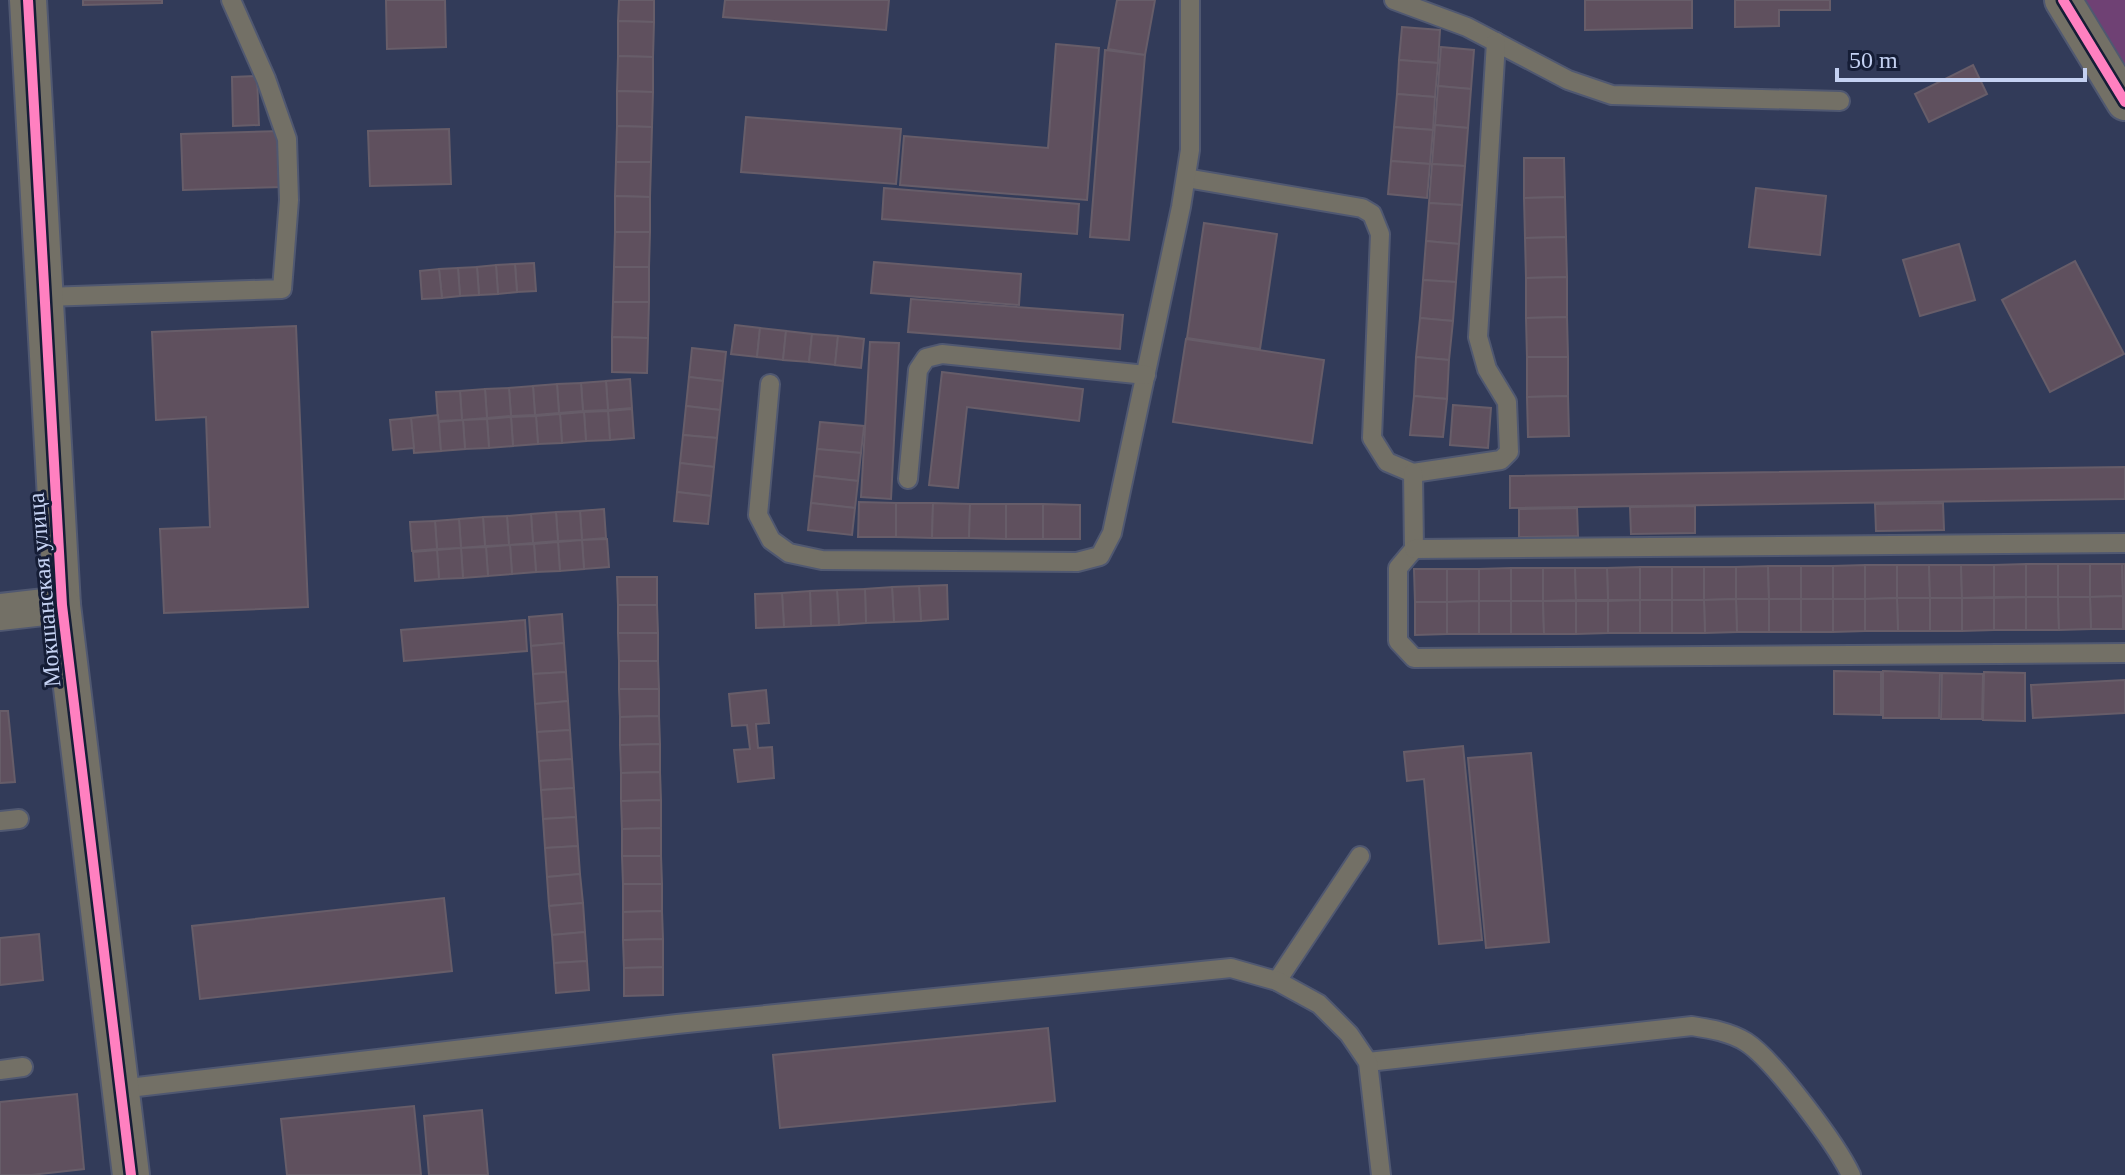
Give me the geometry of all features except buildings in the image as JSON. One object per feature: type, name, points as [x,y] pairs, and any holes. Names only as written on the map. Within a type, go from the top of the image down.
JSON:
[{"type":"street","name":"Мокшанская улица","points":[[28,0],[62,605],[131,1175]]},
{"type":"street","points":[[2063,0],[2125,102]]},
{"type":"street","points":[[0,612],[62,605]]},
{"type":"lane","points":[[45,297],[282,289],[289,200],[287,139],[266,79],[231,0]]},
{"type":"lane","points":[[770,384],[758,515],[771,540],[789,553],[822,560],[1077,562],[1100,556],[1112,533],[1186,178],[1190,150],[1190,0]]},
{"type":"lane","points":[[1394,0],[1467,27],[1568,80],[1612,95],[1840,101]]},
{"type":"lane","points":[[1186,178],[1362,208],[1372,214],[1380,234],[1372,438],[1387,462],[1413,473],[1501,460],[1509,452],[1507,402],[1487,369],[1478,337],[1496,42]]},
{"type":"lane","points":[[908,479],[918,370],[926,358],[942,354],[1146,375]]},
{"type":"lane","points":[[1413,473],[1414,549],[1398,568],[1398,641],[1414,658],[2125,653]]},
{"type":"lane","points":[[1414,549],[2125,543]]},
{"type":"lane","points":[[0,821],[19,819]]},
{"type":"lane","points":[[1277,981],[1360,856]]},
{"type":"lane","points":[[120,1089],[677,1024],[1231,968],[1277,981],[1319,1004],[1349,1034],[1368,1062],[1381,1175]]},
{"type":"lane","points":[[1368,1062],[1692,1026],[1717,1030],[1745,1042],[1766,1059],[1842,1155],[1851,1175]]},
{"type":"lane","points":[[0,1070],[23,1067]]},
{"type":"shaded area","points":[[2052,0],[2125,0],[2125,119]]},
{"type":"cycle path","points":[[28,0],[62,605],[131,1175]]},
{"type":"cycle path","points":[[2063,0],[2125,102]]}]
